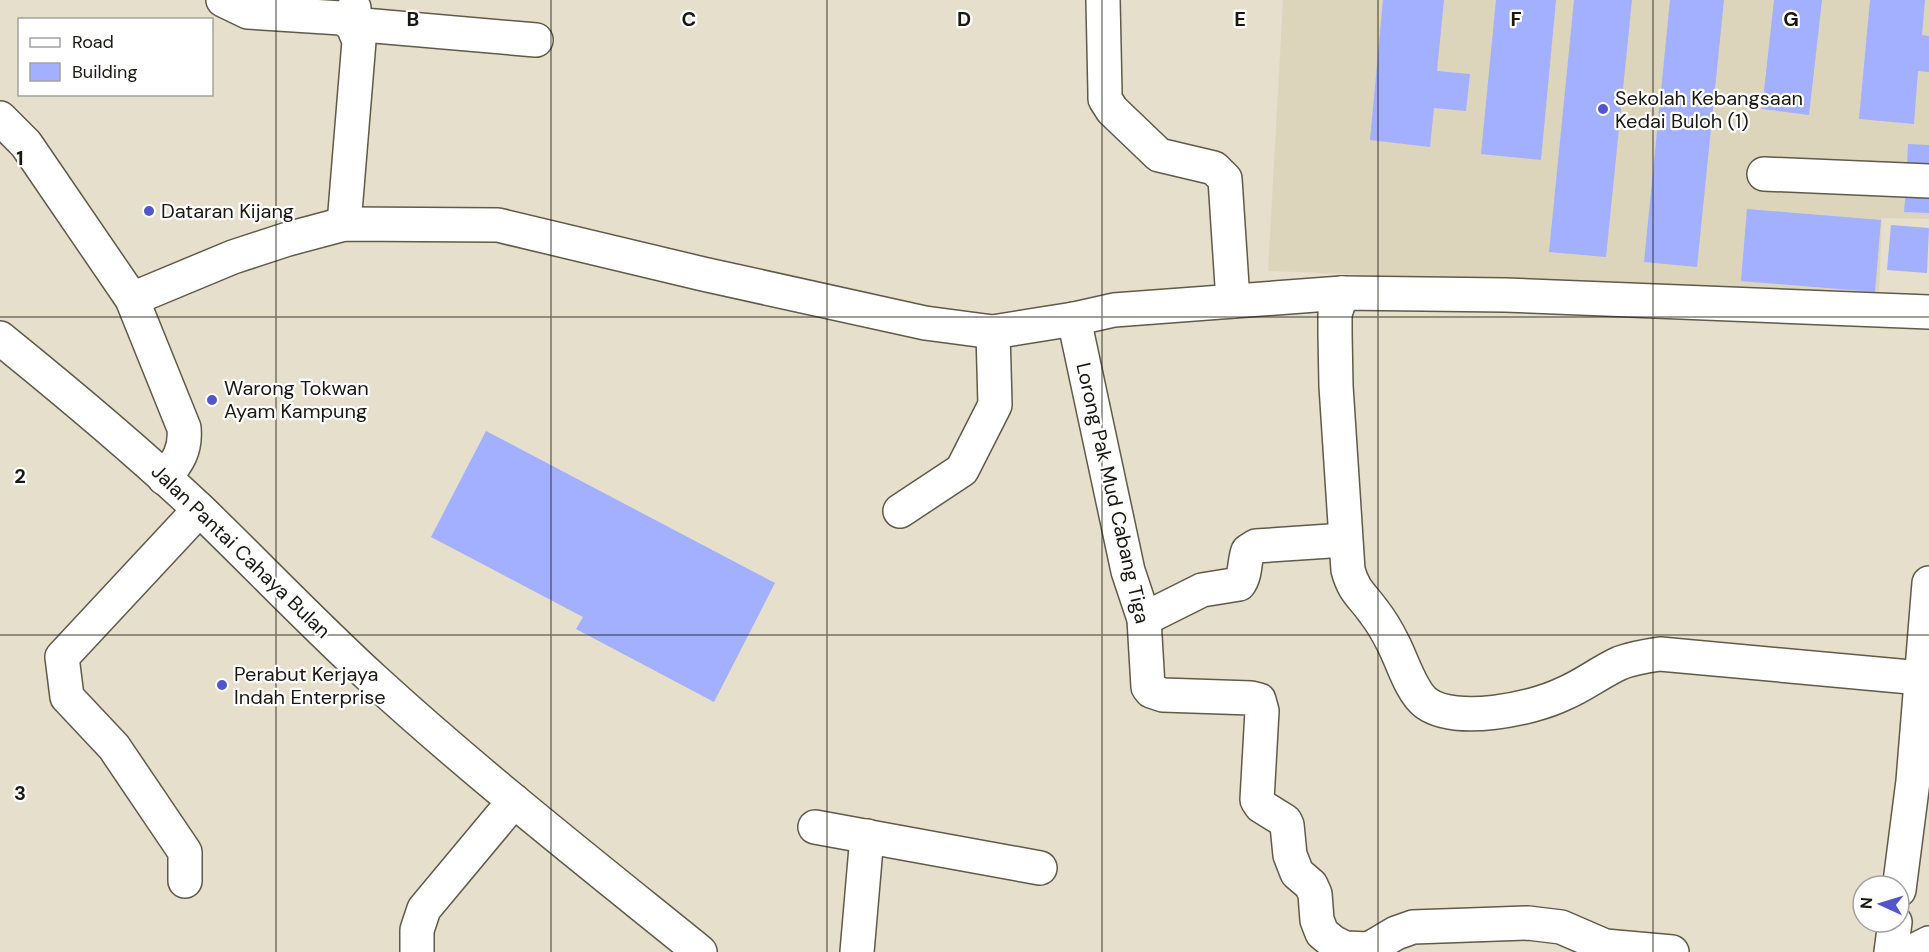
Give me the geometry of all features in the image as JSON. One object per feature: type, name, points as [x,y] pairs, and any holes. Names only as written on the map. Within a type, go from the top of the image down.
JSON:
[{"type":"street","points":[[225,0],[248,12],[340,18],[353,12],[536,40]]},
{"type":"street","points":[[1103,0],[1104,93],[1108,105],[1159,155],[1214,168],[1225,179],[1233,301]]},
{"type":"street","points":[[344,224],[359,41],[353,12]]},
{"type":"street","points":[[0,118],[26,144],[132,299],[184,428],[184,448],[175,466],[164,478]]},
{"type":"street","points":[[1764,174],[1929,181]]},
{"type":"street","points":[[132,299],[233,257],[344,224],[498,225],[703,274],[925,323],[993,332],[1114,310],[1342,293],[1505,295],[1929,312]]},
{"type":"street","points":[[1342,293],[1335,314],[1335,333],[1348,570],[1352,585],[1374,611],[1392,640],[1418,694],[1425,702],[1438,710],[1453,714],[1515,709],[1541,703],[1564,694],[1618,664],[1636,657],[1660,654],[1921,678]]},
{"type":"street","name":"Lorong Pak Mud Cabang Tiga","points":[[1074,319],[1128,571],[1144,619],[1148,687],[1151,691],[1163,695],[1259,700],[1262,711],[1257,800],[1262,806],[1282,818],[1287,825],[1290,855],[1297,873],[1311,885],[1315,894],[1317,920],[1322,933],[1333,942],[1346,948],[1368,951],[1396,933],[1413,927],[1528,924],[1561,927],[1605,946],[1672,952]]},
{"type":"street","points":[[900,510],[962,470],[995,405],[993,332]]},
{"type":"street","name":"Jalan Pantai Cahaya Bulan","points":[[0,338],[90,411],[164,478],[370,677],[481,775],[700,952]]},
{"type":"street","points":[[185,881],[185,852],[114,747],[67,697],[62,657],[199,510]]},
{"type":"street","points":[[1144,619],[1202,590],[1239,584],[1248,551],[1256,546],[1345,540]]},
{"type":"street","points":[[1902,874],[1921,781],[1921,678],[1929,583]]},
{"type":"street","points":[[417,952],[417,930],[424,909],[514,801]]},
{"type":"street","points":[[815,827],[1040,868]]},
{"type":"street","points":[[857,952],[867,836]]},
{"type":"street","points":[[1891,952],[1893,934]]},
{"type":"street","points":[[1911,952],[1929,943]]},
{"type":"shaded area","name":"Sekolah Kebangsaan Kedai Buloh (1)","points":[[1283,0],[1929,0],[1929,219],[1882,218],[1879,294],[1268,271]]},
{"type":"building","points":[[1383,0],[1444,0],[1437,71],[1470,74],[1466,111],[1434,108],[1430,147],[1370,140]]},
{"type":"building","points":[[1496,0],[1556,0],[1541,160],[1481,154]]},
{"type":"building","points":[[1574,0],[1632,0],[1606,257],[1549,252]]},
{"type":"building","points":[[1670,0],[1724,0],[1697,267],[1644,262]]},
{"type":"building","points":[[1774,0],[1822,0],[1809,115],[1762,109]]},
{"type":"building","points":[[1870,0],[1925,0],[1922,35],[1929,36],[1929,72],[1918,71],[1914,124],[1859,119]]},
{"type":"building","points":[[1908,144],[1929,145],[1929,168],[1907,167]]},
{"type":"building","points":[[1906,187],[1929,188],[1929,213],[1904,212]]},
{"type":"building","points":[[1747,209],[1881,220],[1875,292],[1741,281]]},
{"type":"building","points":[[1891,225],[1929,228],[1927,273],[1887,270]]},
{"type":"building","points":[[486,431],[775,583],[714,702],[576,629],[583,617],[431,537]]},
{"type":"place","name":"Sekolah Kebangsaan Kedai Buloh (1)","points":[[1603,109]]},
{"type":"place","name":"Dataran Kijang","points":[[149,211]]},
{"type":"place","name":"Warong Tokwan Ayam Kampung","points":[[212,400]]},
{"type":"place","name":"Perabut Kerjaya Indah Enterprise","points":[[222,685]]}]
